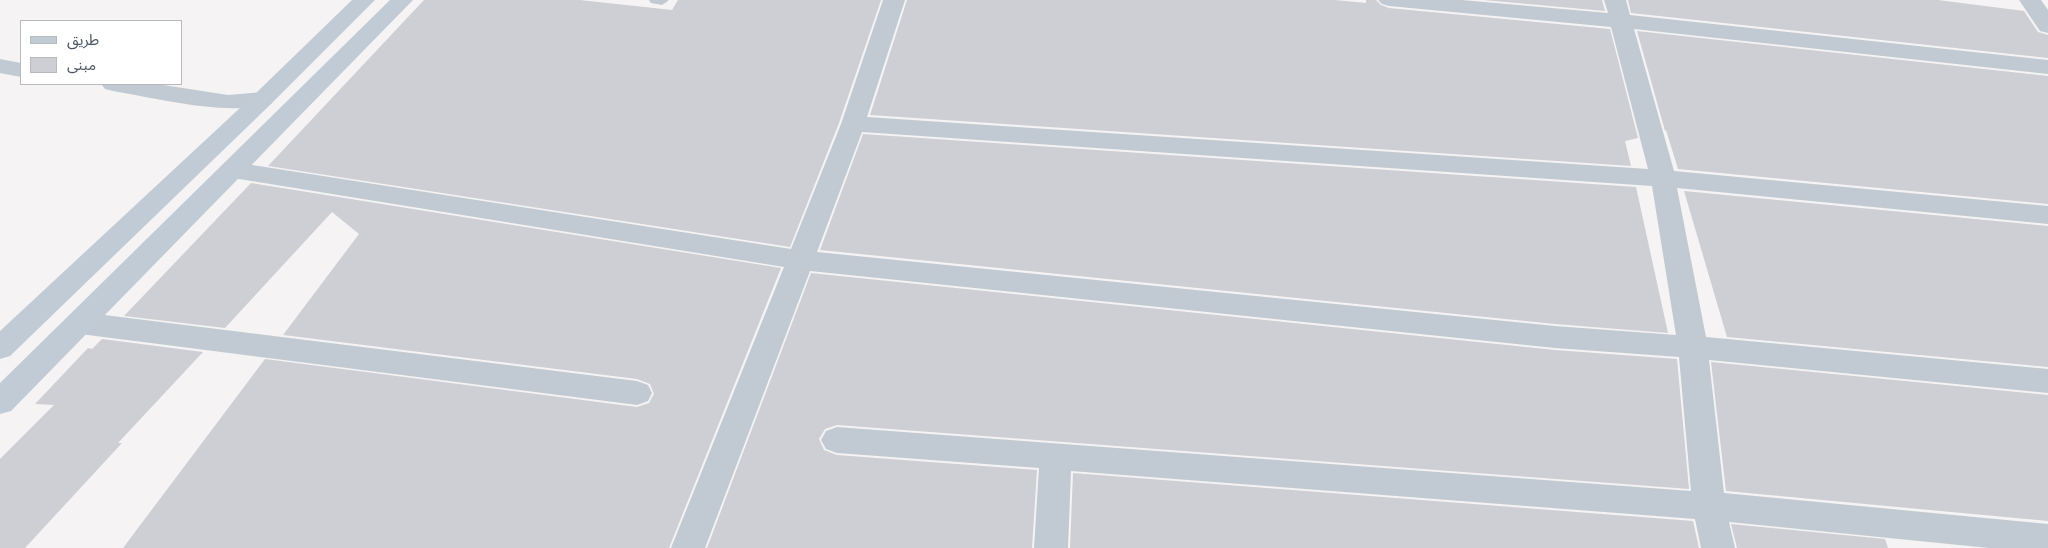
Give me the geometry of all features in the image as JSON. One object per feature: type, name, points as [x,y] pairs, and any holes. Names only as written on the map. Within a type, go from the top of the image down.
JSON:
[{"type":"main road","points":[[0,348],[364,0]]},
{"type":"main road","points":[[0,402],[402,0]]},
{"type":"street","points":[[688,548],[853,124],[894,0]]},
{"type":"street","points":[[1388,0],[1618,10],[1900,49],[2048,67]]},
{"type":"street","points":[[2030,0],[2048,26]]},
{"type":"street","points":[[1618,10],[1663,178],[1693,347],[1709,506],[1718,548]]},
{"type":"street","points":[[0,66],[20,70]]},
{"type":"street","points":[[119,85],[228,102],[262,99]]},
{"type":"street","points":[[853,124],[1663,178],[2048,215]]},
{"type":"street","points":[[233,170],[801,260],[1555,337],[1693,347],[2048,381]]},
{"type":"street","points":[[80,323],[637,392]]},
{"type":"street","points":[[836,440],[1709,506],[2048,538]]},
{"type":"street","points":[[1051,548],[1056,457]]},
{"type":"building","points":[[424,0],[580,0],[672,10],[678,0],[881,0],[839,123],[790,247],[268,166]]},
{"type":"building","points":[[907,0],[1335,0],[1366,3],[1366,0],[1376,0],[1381,5],[1389,8],[1610,29],[1638,138],[1625,141],[1631,166],[870,115]]},
{"type":"building","points":[[1483,0],[1602,0],[1605,11]]},
{"type":"building","points":[[1628,0],[1938,0],[2024,11],[2038,32],[2048,35],[2048,58],[1631,13]]},
{"type":"building","points":[[1637,31],[2048,76],[2048,204],[1678,169],[1665,131]]},
{"type":"building","points":[[863,134],[1636,187],[1668,333],[1555,324],[820,250]]},
{"type":"building","points":[[251,183],[781,268],[669,548],[123,548],[265,359],[637,407],[649,403],[654,394],[650,384],[637,379],[283,335],[359,234],[332,212],[225,328],[124,316]]},
{"type":"building","points":[[1684,191],[2048,226],[2048,367],[1727,337]]},
{"type":"building","points":[[811,273],[1555,350],[1677,359],[1689,489],[837,425],[825,429],[819,439],[824,450],[837,455],[1037,470],[1032,548],[707,548]]},
{"type":"building","points":[[102,339],[203,352],[118,443],[122,443],[25,548],[0,548],[0,459],[54,405],[35,404],[88,348],[92,349]]},
{"type":"building","points":[[1711,362],[2048,395],[2048,521],[1726,491]]},
{"type":"building","points":[[1073,473],[1693,521],[1699,548],[1070,548]]},
{"type":"building","points":[[1731,524],[1885,539],[1888,548],[1737,548]]}]
